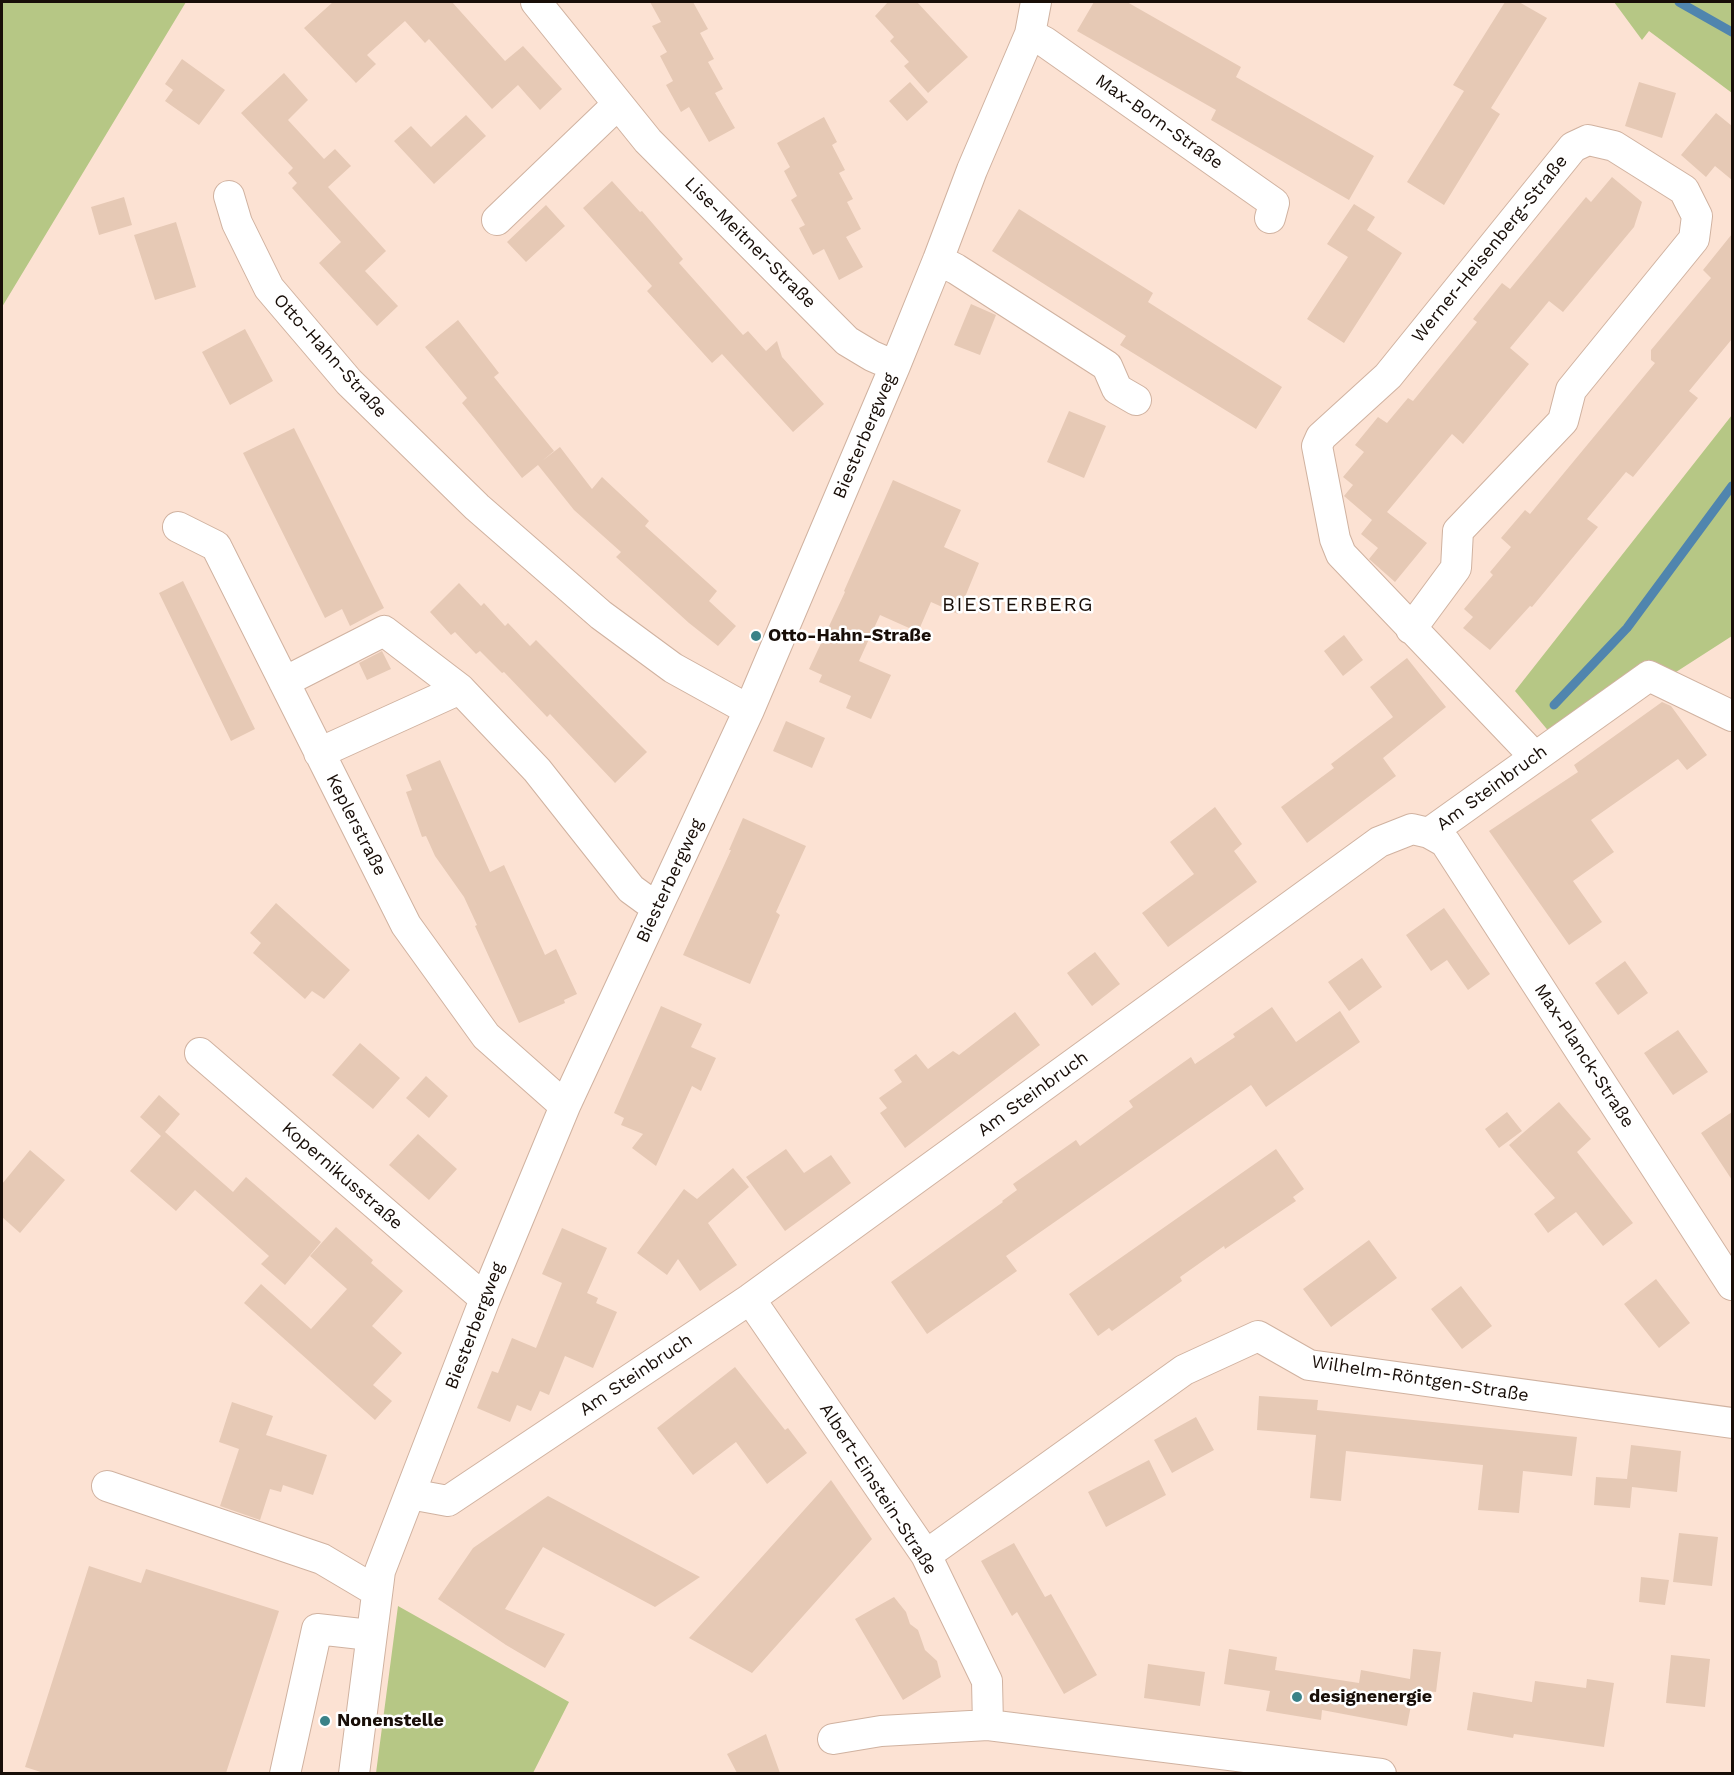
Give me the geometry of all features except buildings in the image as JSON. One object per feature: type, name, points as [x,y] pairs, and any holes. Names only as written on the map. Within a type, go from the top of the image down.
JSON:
[{"type":"street","name":"Lise-Meitner-Straße","points":[[536,2],[648,141],[847,341],[895,366]]},
{"type":"street","name":"Max-Born-Straße","points":[[1030,11],[1045,42],[1274,203],[1270,218]]},
{"type":"street","name":"Biesterbergweg","points":[[354,1773],[380,1570],[484,1299],[565,1106],[749,710],[895,366],[938,260],[1030,11]]},
{"type":"street","points":[[497,220],[618,104]]},
{"type":"street","name":"Werner-Heisenberg-Straße","points":[[1411,629],[1456,568],[1458,531],[1563,421],[1571,390],[1694,240],[1697,216],[1684,190],[1614,146],[1588,140],[1573,147],[1388,376],[1321,437],[1317,446],[1335,539],[1341,554],[1411,629],[1535,757]]},
{"type":"street","name":"Otto-Hahn-Straße","points":[[229,196],[237,223],[269,288],[349,382],[477,507],[601,615],[674,668],[749,710]]},
{"type":"street","points":[[938,260],[956,269],[1107,366],[1127,395]]},
{"type":"street","name":"Keplerstraße","points":[[178,527],[216,546],[406,925],[486,1036],[565,1106]]},
{"type":"street","points":[[284,682],[384,631],[460,689],[537,770],[631,889],[657,908]]},
{"type":"street","name":"Am Steinbruch","points":[[410,1494],[448,1501],[750,1299],[1379,842],[1412,829],[1430,833],[1649,676],[1732,716]]},
{"type":"street","points":[[319,753],[460,689]]},
{"type":"street","name":"Max-Planck-Straße","points":[[1430,833],[1445,842],[1732,1285]]},
{"type":"street","name":"Kopernikusstraße","points":[[200,1053],[484,1299]]},
{"type":"street","name":"Albert-Einstein-Straße","points":[[750,1299],[926,1555],[987,1681],[988,1725]]},
{"type":"street","name":"Wilhelm-Röntgen-Straße","points":[[926,1555],[1184,1370],[1258,1336],[1309,1365],[1732,1423]]},
{"type":"street","points":[[107,1486],[322,1559],[376,1592]]},
{"type":"street","points":[[285,1773],[317,1629],[370,1635]]},
{"type":"street","points":[[833,1739],[880,1731],[988,1725],[1381,1773]]},
{"type":"green space","points":[[2,2],[186,2],[2,307]]},
{"type":"green space","points":[[1614,2],[1732,2],[1732,93],[1649,31],[1642,40]]},
{"type":"green space","points":[[1732,415],[1732,636],[1561,746],[1515,691]]},
{"type":"green space","points":[[398,1606],[569,1702],[533,1773],[376,1773]]},
{"type":"waterway","points":[[1679,2],[1732,32]]},
{"type":"waterway","points":[[1554,705],[1627,628],[1732,486]]},
{"type":"place","name":"Otto-Hahn-Straße","points":[[756,636]]},
{"type":"place","name":"designenergie","points":[[1297,1697]]},
{"type":"place","name":"Nonenstelle","points":[[325,1721]]},
{"type":"district","name":"BIESTERBERG","points":[[1018,605]]}]
